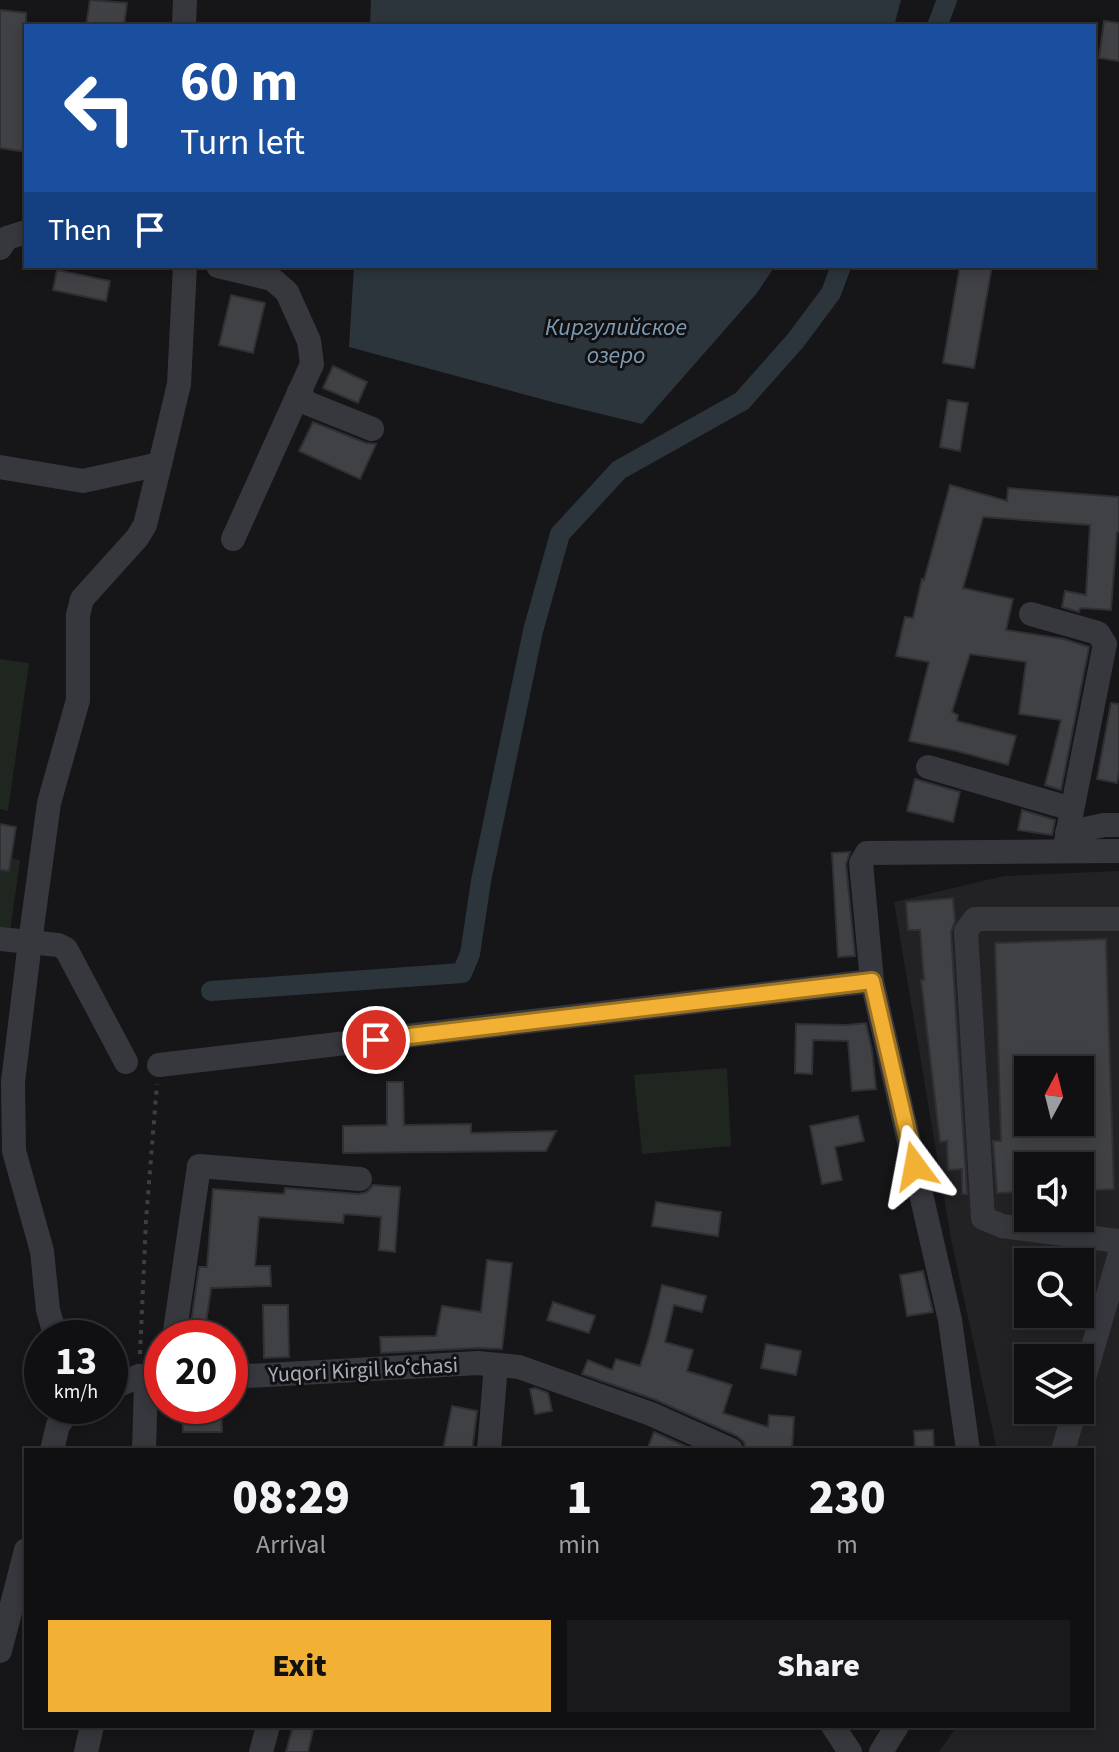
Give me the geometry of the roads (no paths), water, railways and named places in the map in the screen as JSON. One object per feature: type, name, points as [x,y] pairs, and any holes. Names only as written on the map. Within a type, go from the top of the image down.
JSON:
[{"type":"street","points":[[184,24],[185,0]]},
{"type":"street","points":[[0,248],[7,238],[24,233]]},
{"type":"street","points":[[51,1320],[42,1251],[14,1151],[13,1082],[30,942],[49,803],[78,700],[78,615],[82,599],[145,525],[179,384],[185,268]]},
{"type":"street","points":[[226,268],[272,279],[287,292],[309,341],[312,364],[233,539]]},
{"type":"street","points":[[299,392],[307,403],[372,429]]},
{"type":"street","points":[[0,467],[83,481],[160,464]]},
{"type":"street","points":[[1031,614],[1098,633],[1105,644],[1068,831]]},
{"type":"street","points":[[928,767],[1119,851]]},
{"type":"street","points":[[968,1448],[950,1320],[872,981],[861,863],[867,853],[1119,825]]},
{"type":"street","points":[[1119,919],[975,919],[966,931],[983,1218],[1002,1226],[1119,1241]]},
{"type":"street","points":[[0,939],[58,945],[66,949],[126,1062]]},
{"type":"street","points":[[159,1065],[872,981]]},
{"type":"street","points":[[177,1320],[199,1166],[360,1179]]},
{"type":"street","points":[[1094,1344],[1119,1257]]},
{"type":"street","name":"Yuqori Kirgil koʻchasi","points":[[248,1376],[478,1363],[519,1367],[651,1414],[727,1448]]},
{"type":"street","points":[[489,1448],[496,1365]]},
{"type":"street","points":[[52,1448],[59,1424]]},
{"type":"street","points":[[144,1448],[146,1424]]},
{"type":"street","points":[[1064,1448],[1071,1424]]},
{"type":"street","points":[[0,1651],[24,1558]]},
{"type":"street","points":[[86,1752],[92,1728]]},
{"type":"street","points":[[261,1752],[267,1728]]},
{"type":"street","points":[[834,1728],[850,1752]]},
{"type":"street","points":[[881,1752],[896,1728]]},
{"type":"water","points":[[371,0],[901,0],[895,24],[370,24]]},
{"type":"water","name":"Киргулийское озеро","points":[[354,268],[774,268],[757,293],[642,424],[349,347]]},
{"type":"waterway","points":[[938,24],[947,0]]},
{"type":"waterway","points":[[211,991],[462,973],[470,954],[481,881],[533,631],[560,534],[619,470],[742,401],[796,340],[831,293],[840,268]]}]
